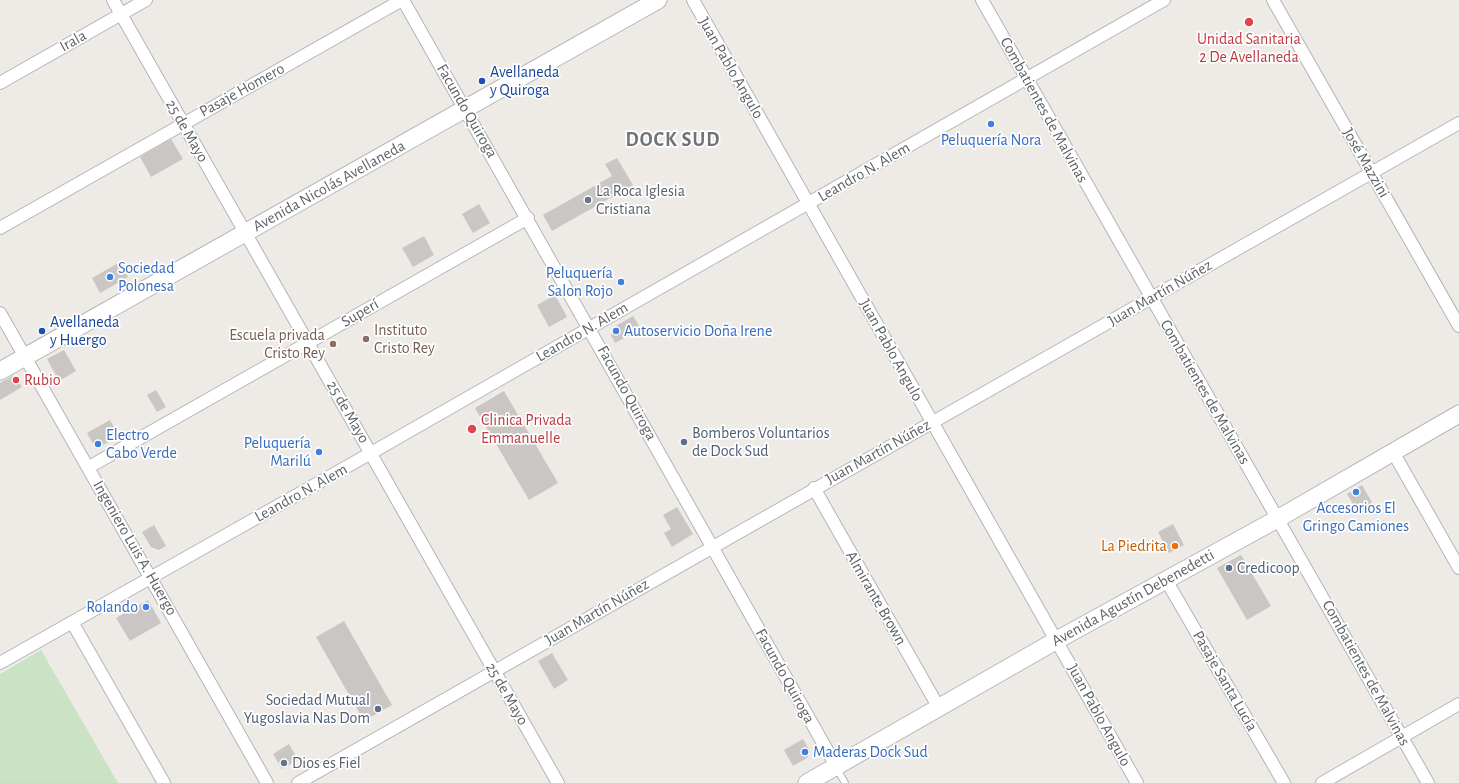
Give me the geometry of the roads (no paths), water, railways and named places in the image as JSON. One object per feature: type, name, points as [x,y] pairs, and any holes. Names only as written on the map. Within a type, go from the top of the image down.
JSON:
[{"type":"main road","name":"Avenida Nicolás Avellaneda","points":[[0,371],[658,0]]},
{"type":"main road","name":"Avenida Agustín Debenedetti","points":[[807,783],[1056,640],[1279,518],[1459,414]]},
{"type":"street","name":"25 de Mayo","points":[[113,0],[182,124],[246,233],[558,783]]},
{"type":"street","name":"Irala","points":[[0,82],[146,0]]},
{"type":"street","name":"Facundo Quiroga","points":[[403,0],[590,327],[836,766]]},
{"type":"street","name":"Pasaje Homero","points":[[0,228],[403,0]]},
{"type":"street","name":"Juan Pablo Angulo","points":[[693,0],[1137,783]]},
{"type":"street","name":"Combatientes de Malvinas","points":[[982,0],[1150,298],[1279,518],[1428,783]]},
{"type":"street","name":"Leandro N. Alem","points":[[0,663],[1164,0]]},
{"type":"street","name":"José Mazzini","points":[[1273,0],[1459,326]]},
{"type":"street","name":"Juan Martín Núñez","points":[[298,783],[814,488],[1459,123]]},
{"type":"street","name":"Superí","points":[[89,467],[528,218]]},
{"type":"street","name":"Ingeniero Luis A. Huergo","points":[[0,313],[152,577],[268,783]]},
{"type":"street","points":[[1393,452],[1459,568]]},
{"type":"street","name":"Almirante Brown","points":[[814,488],[939,708]]},
{"type":"street","name":"Pasaje Santa Lucía","points":[[1166,580],[1284,783]]},
{"type":"street","points":[[72,622],[164,783]]},
{"type":"street","points":[[1322,783],[1459,704]]},
{"type":"lane","points":[[836,766],[845,783]]},
{"type":"place","name":"Unidad Sanitaria 2 De Avellaneda","points":[[1249,22]]},
{"type":"place","name":"Avellaneda y Quiroga","points":[[482,81]]},
{"type":"place","name":"Peluquería Nora","points":[[991,124]]},
{"type":"place","name":"La Roca Iglesia Cristiana","points":[[588,200]]},
{"type":"place","name":"Sociedad Polonesa","points":[[110,277]]},
{"type":"place","name":"Peluquería Salon Rojo","points":[[621,282]]},
{"type":"place","name":"Avellaneda y Huergo","points":[[42,331]]},
{"type":"place","name":"Autoservicio Doña Irene","points":[[616,331]]},
{"type":"place","name":"Instituto Cristo Rey","points":[[366,339]]},
{"type":"place","name":"Escuela privada Cristo Rey","points":[[333,344]]},
{"type":"place","name":"Rubio","points":[[16,380]]},
{"type":"place","name":"Clinica Privada Emmanuelle","points":[[472,429]]},
{"type":"place","name":"Bomberos Voluntarios de Dock Sud","points":[[684,442]]},
{"type":"place","name":"Electro Cabo Verde","points":[[98,444]]},
{"type":"place","name":"Peluquería Marilú","points":[[319,452]]},
{"type":"place","name":"Accesorios El Gringo Camiones","points":[[1356,492]]},
{"type":"place","name":"La Piedrita","points":[[1175,546]]},
{"type":"place","name":"Credicoop","points":[[1229,568]]},
{"type":"place","name":"Rolando","points":[[146,607]]},
{"type":"place","name":"Sociedad Mutual Yugoslavia Nas Dom","points":[[378,709]]},
{"type":"place","name":"Maderas Dock Sud","points":[[805,752]]},
{"type":"place","name":"Dios es Fiel","points":[[284,763]]},
{"type":"district","name":"DOCK SUD","points":[[673,140]]}]
